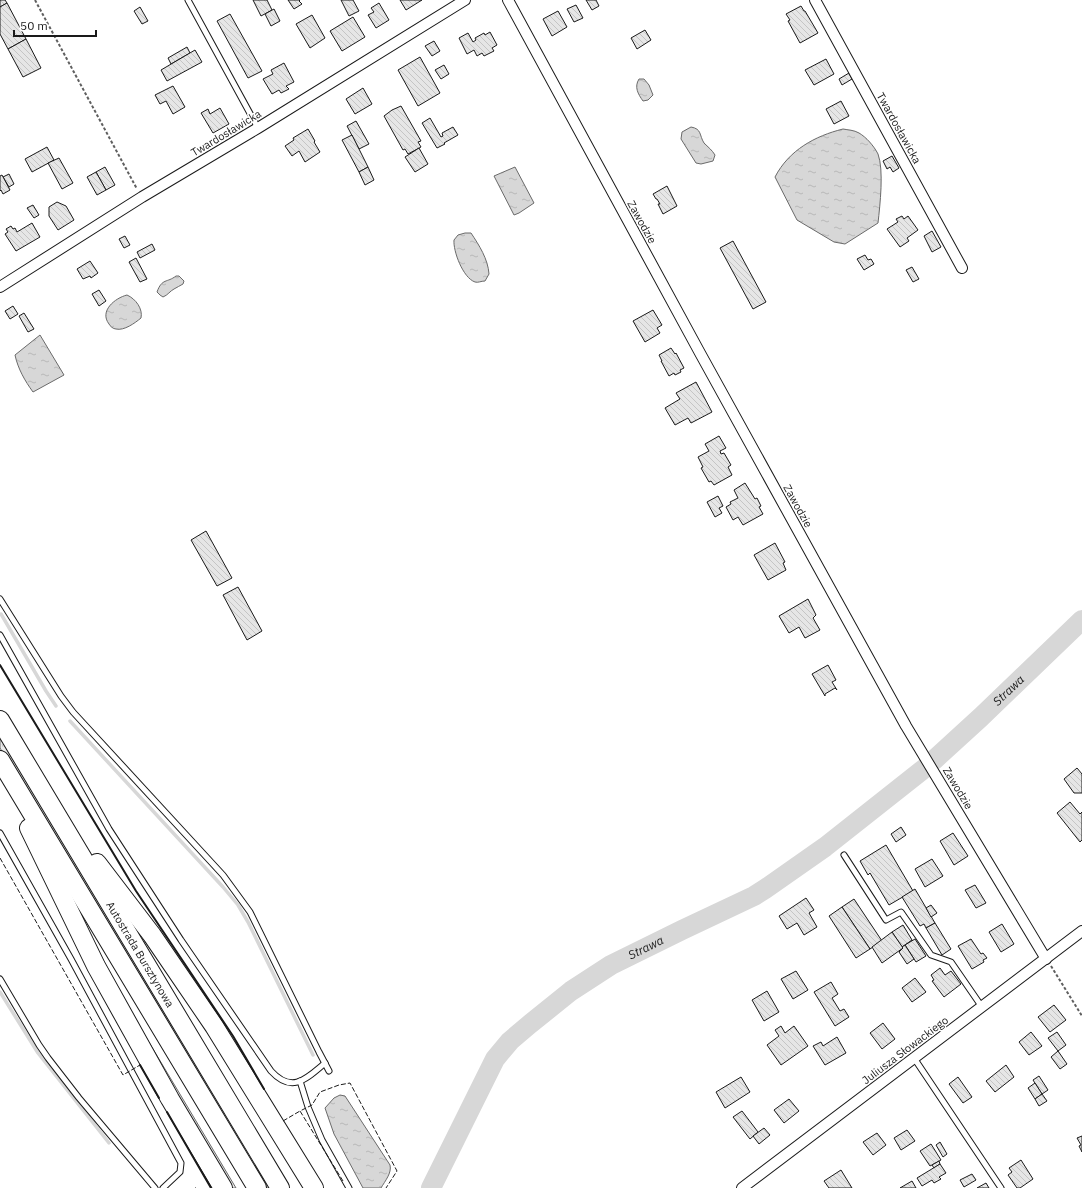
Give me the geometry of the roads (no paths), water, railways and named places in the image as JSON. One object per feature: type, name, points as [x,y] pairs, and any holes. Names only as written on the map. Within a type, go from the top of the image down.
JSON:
[{"type":"highway","name":"Autostrada Bursztynowa","points":[[0,720],[280,1188]]},
{"type":"highway","name":"Autostrada Bursztynowa","points":[[0,760],[257,1188]]},
{"type":"highway","points":[[0,769],[96,966],[170,1099],[223,1188]]},
{"type":"highway","points":[[42,789],[152,935],[214,1026],[314,1188]]},
{"type":"street","name":"Twardosławicka","points":[[0,287],[142,197],[258,128],[465,0]]},
{"type":"street","name":"Zawodzie","points":[[508,0],[707,366],[899,714],[1046,959]]},
{"type":"street","name":"Twardosławicka","points":[[814,0],[962,268]]},
{"type":"street","name":"Juliusza Słowackiego","points":[[742,1188],[1082,931]]},
{"type":"lane","points":[[188,0],[258,128]]},
{"type":"lane","points":[[0,599],[72,712],[223,875],[239,895],[250,912],[329,1071]]},
{"type":"lane","points":[[0,635],[109,828],[181,940],[271,1071],[281,1081],[288,1084],[300,1081],[312,1074],[325,1063]]},
{"type":"lane","points":[[0,833],[71,959],[181,1163],[180,1172],[163,1188]]},
{"type":"lane","points":[[844,855],[886,920],[900,912],[931,956],[950,962],[982,1007]]},
{"type":"lane","points":[[0,979],[48,1058],[79,1098],[155,1188]]},
{"type":"lane","points":[[914,1058],[1001,1188]]},
{"type":"lane","points":[[300,1081],[308,1108],[322,1140],[349,1188]]},
{"type":"water","points":[[639,79],[644,79],[649,85],[653,95],[648,100],[643,101],[638,93],[637,85]]},
{"type":"water","points":[[691,127],[699,131],[704,143],[715,155],[713,161],[701,164],[696,163],[681,139],[682,132]]},
{"type":"water","points":[[843,129],[859,133],[872,145],[878,154],[881,169],[878,223],[845,244],[834,242],[797,220],[775,177],[781,167],[795,152],[813,140]]},
{"type":"water","points":[[515,167],[534,203],[514,215],[494,176]]},
{"type":"water","points":[[471,233],[485,258],[489,274],[485,281],[476,282],[471,279],[463,270],[457,257],[454,240],[458,235]]},
{"type":"water","points":[[176,276],[179,276],[184,281],[183,284],[163,297],[157,292],[163,283]]},
{"type":"water","points":[[127,295],[133,299],[140,308],[141,318],[126,328],[114,328],[110,326],[106,319],[107,310],[113,302]]},
{"type":"water","points":[[40,335],[64,375],[33,392],[22,375],[15,355]]},
{"type":"water","points":[[340,1095],[345,1096],[390,1165],[389,1174],[381,1188],[363,1188],[334,1134],[325,1108],[334,1098]]},
{"type":"waterway","points":[[1,614],[56,706]]},
{"type":"waterway","name":"Strawa","points":[[934,760],[1082,620]]},
{"type":"waterway","points":[[70,721],[238,905],[248,922],[313,1055]]},
{"type":"waterway","name":"Strawa","points":[[431,1188],[495,1059],[510,1041],[571,991],[611,965],[754,896],[765,889],[825,847],[925,768]]},
{"type":"waterway","points":[[0,992],[38,1053],[109,1143]]}]
